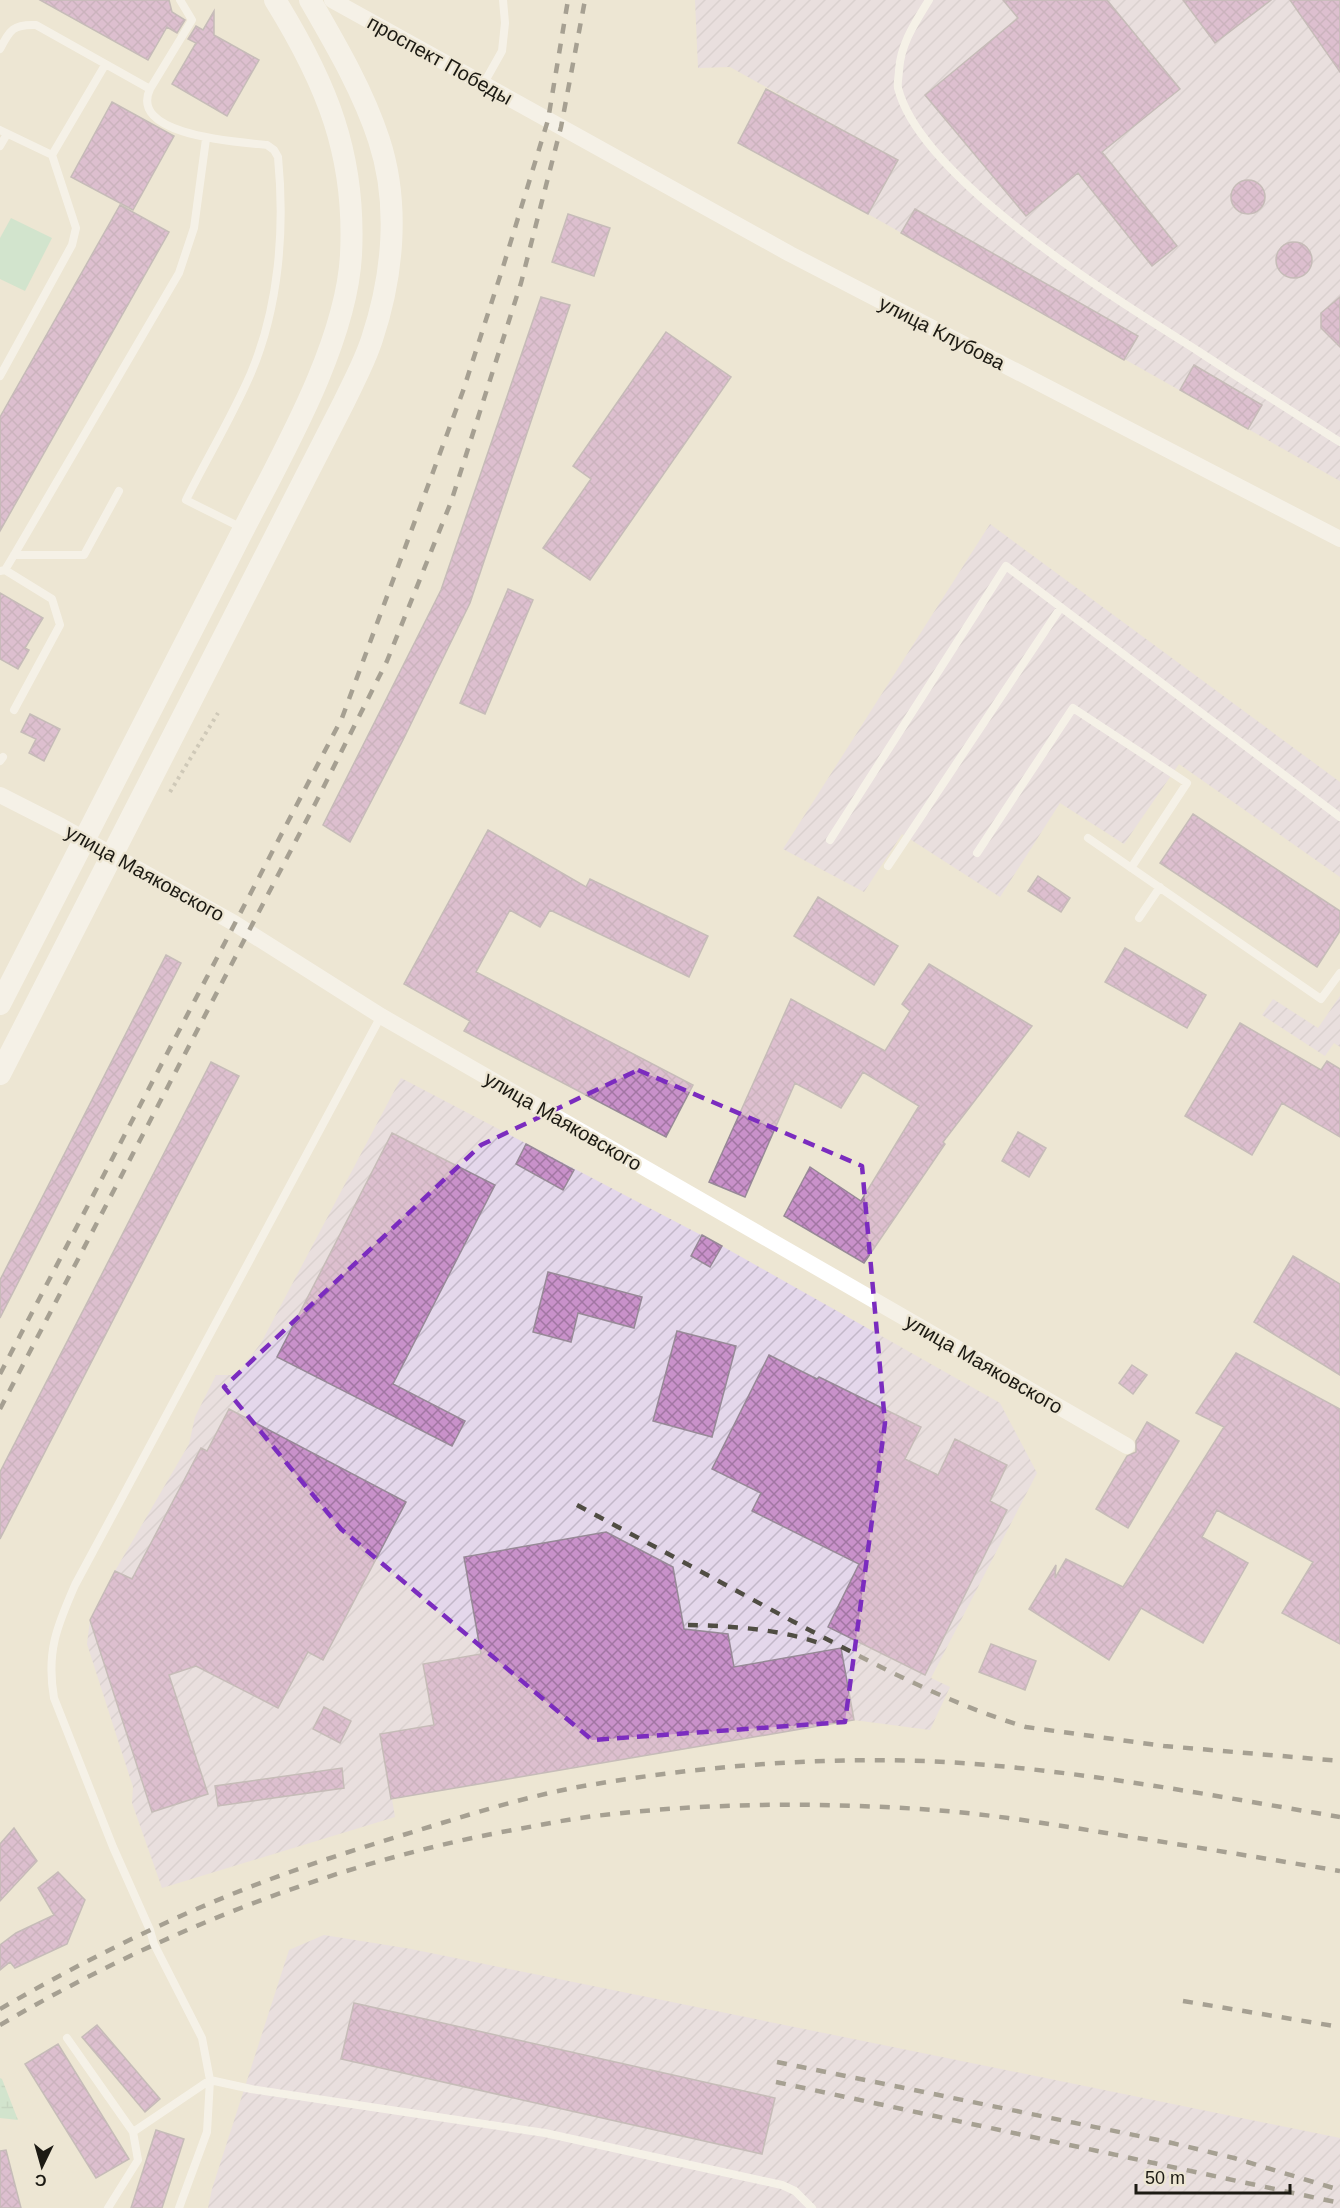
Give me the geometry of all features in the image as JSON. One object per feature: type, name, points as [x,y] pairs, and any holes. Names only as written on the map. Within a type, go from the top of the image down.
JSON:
[{"type":"main road","points":[[0,1004],[244,529],[315,383],[342,304],[351,256],[351,199],[340,136],[321,86],[290,24],[275,0]]},
{"type":"main road","points":[[0,1074],[345,402],[372,341],[386,288],[392,232],[391,207],[382,150],[363,99],[310,0]]},
{"type":"street","name":"проспект Победы","points":[[332,0],[548,120]]},
{"type":"street","name":"улица Клубова","points":[[548,120],[789,254],[1221,475],[1340,539]]},
{"type":"street","name":"улица Маяковского","points":[[0,795],[234,923],[381,1016],[1127,1446]]},
{"type":"lane","points":[[180,0],[192,20],[150,89],[146,105],[155,116],[186,134],[206,139],[267,145],[274,150],[278,158],[280,222],[277,272],[267,323],[251,373],[186,500],[244,529]]},
{"type":"lane","points":[[484,84],[502,51],[505,23],[503,0]]},
{"type":"lane","points":[[929,0],[905,40],[900,56],[898,86],[909,114],[938,155],[1001,215],[1124,304],[1340,442]]},
{"type":"lane","points":[[0,49],[10,31],[22,24],[36,25],[150,89]]},
{"type":"lane","points":[[52,155],[105,65]]},
{"type":"lane","points":[[0,146],[4,132],[52,155],[76,228],[72,245],[0,375]]},
{"type":"lane","points":[[14,710],[60,625],[52,599],[2,571],[14,555],[179,273],[194,228],[206,139]]},
{"type":"lane","points":[[14,555],[84,555],[119,491]]},
{"type":"lane","points":[[830,840],[1006,566],[1340,818]]},
{"type":"lane","points":[[888,866],[1061,607]]},
{"type":"lane","points":[[977,853],[1073,708],[1187,783],[1131,868]]},
{"type":"lane","points":[[1088,838],[1322,999],[1340,973]]},
{"type":"lane","points":[[1139,918],[1160,887]]},
{"type":"lane","points":[[179,2208],[207,2132],[210,2080],[202,2038],[154,1944],[54,1698],[50,1674],[52,1649],[61,1616],[75,1585],[381,1016]]},
{"type":"lane","points":[[67,2038],[133,2132],[138,2160],[108,2208]]},
{"type":"lane","points":[[133,2132],[210,2080],[251,2089],[545,2133],[782,2185],[795,2191],[812,2208]]},
{"type":"path","points":[[164,800],[192,759],[218,713]]},
{"type":"highlighted area","points":[[638,1070],[862,1166],[885,1423],[845,1722],[592,1740],[341,1529],[224,1387],[481,1145]]},
{"type":"shaded area","points":[[695,0],[1340,0],[1340,481],[868,214],[897,160],[730,67],[698,68]]},
{"type":"shaded area","points":[[990,524],[1340,782],[1340,877],[1179,764],[1124,844],[1060,803],[1000,897],[902,834],[864,892],[783,849]]},
{"type":"shaded area","points":[[1340,996],[1340,1047],[1334,1043],[1325,1056],[1262,1015],[1273,999],[1318,1028]]},
{"type":"shaded area","points":[[401,1078],[722,1246],[1000,1403],[1037,1473],[931,1678],[950,1687],[930,1730],[854,1720],[392,1799],[395,1817],[162,1888],[132,1803],[133,1787],[87,1644],[90,1620],[115,1571],[189,1444],[195,1417],[216,1375],[236,1375],[261,1343]]},
{"type":"shaded area","points":[[324,1935],[411,1949],[1340,2138],[1340,2208],[208,2208],[212,2189],[289,1950]]},
{"type":"green space","points":[[11,218],[52,238],[25,291],[0,279],[0,238]]},
{"type":"green space","points":[[0,2078],[2,2079],[18,2120],[0,2118]]},
{"type":"building","points":[[40,0],[169,0],[172,12],[185,20],[177,33],[167,27],[148,60]]},
{"type":"building","points":[[1003,0],[1107,0],[1180,89],[1102,152],[1177,246],[1152,266],[1078,173],[1026,216],[925,95],[1018,18]]},
{"type":"building","points":[[1183,0],[1271,0],[1215,43]]},
{"type":"building","points":[[1290,0],[1340,0],[1340,72]]},
{"type":"building","points":[[214,11],[214,35],[259,60],[227,116],[172,84],[196,43],[188,39],[196,26],[203,30]]},
{"type":"building","points":[[766,89],[898,160],[868,214],[738,143]]},
{"type":"building","points":[[112,102],[174,136],[133,210],[71,177]]},
{"type":"building","points":[[1248,180],[1260,185],[1265,197],[1260,209],[1248,214],[1236,209],[1231,197],[1236,185]]},
{"type":"building","points":[[120,205],[169,232],[0,531],[0,417]]},
{"type":"building","points":[[915,209],[1138,336],[1124,360],[901,233]]},
{"type":"building","points":[[568,214],[610,228],[594,276],[552,262]]},
{"type":"building","points":[[1294,242],[1307,247],[1312,260],[1307,273],[1294,278],[1281,273],[1276,260],[1281,247]]},
{"type":"building","points":[[541,297],[570,305],[470,603],[350,842],[323,825],[441,590]]},
{"type":"building","points":[[1340,297],[1340,347],[1321,328],[1321,313]]},
{"type":"building","points":[[666,332],[731,377],[590,580],[543,548],[591,479],[573,466]]},
{"type":"building","points":[[1194,365],[1262,405],[1248,429],[1180,390]]},
{"type":"building","points":[[508,589],[533,600],[485,714],[460,703]]},
{"type":"building","points":[[0,593],[43,618],[25,648],[29,650],[18,669],[0,659]]},
{"type":"building","points":[[30,714],[60,729],[44,761],[29,753],[36,739],[21,732]]},
{"type":"building","points":[[1193,814],[1340,911],[1340,931],[1317,967],[1160,863]]},
{"type":"building","points":[[488,830],[586,887],[590,879],[708,936],[689,977],[550,910],[540,927],[510,910],[476,972],[693,1085],[666,1137],[464,1031],[470,1021],[404,984]]},
{"type":"building","points":[[1038,876],[1070,898],[1061,912],[1028,891]]},
{"type":"building","points":[[818,897],[898,946],[874,985],[794,936]]},
{"type":"building","points":[[1125,948],[1206,995],[1187,1028],[1105,982]]},
{"type":"building","points":[[166,955],[181,963],[0,1318],[0,1280]]},
{"type":"building","points":[[929,964],[1032,1026],[943,1142],[945,1144],[864,1263],[784,1216],[810,1167],[861,1201],[919,1106],[863,1072],[841,1108],[795,1083],[745,1197],[709,1182],[791,999],[885,1051],[910,1011],[902,1004]]},
{"type":"building","points":[[1240,1023],[1321,1070],[1327,1061],[1340,1069],[1340,1137],[1282,1103],[1252,1155],[1185,1116]]},
{"type":"building","points":[[211,1062],[239,1076],[0,1539],[0,1472]]},
{"type":"building","points":[[1018,1132],[1046,1148],[1029,1177],[1002,1161]]},
{"type":"building","points":[[392,1133],[495,1185],[393,1384],[465,1421],[452,1446],[277,1357]]},
{"type":"building","points":[[526,1144],[574,1170],[563,1190],[516,1164]]},
{"type":"building","points":[[702,1235],[722,1246],[710,1267],[691,1256]]},
{"type":"building","points":[[1293,1256],[1340,1284],[1340,1375],[1254,1322]]},
{"type":"building","points":[[548,1272],[642,1297],[634,1328],[578,1313],[571,1342],[533,1332]]},
{"type":"building","points":[[677,1331],[736,1346],[712,1437],[653,1421]]},
{"type":"building","points":[[1236,1353],[1340,1409],[1340,1644],[1282,1613],[1313,1562],[1217,1510],[1202,1537],[1248,1563],[1203,1643],[1141,1608],[1109,1660],[1029,1609],[1056,1565],[1055,1578],[1066,1559],[1123,1587],[1224,1427],[1196,1413]]},
{"type":"building","points":[[769,1355],[921,1427],[905,1459],[938,1475],[955,1439],[1007,1465],[990,1501],[1007,1510],[925,1675],[828,1627],[859,1564],[752,1511],[761,1493],[712,1469]]},
{"type":"building","points":[[1132,1365],[1147,1375],[1133,1394],[1119,1383]]},
{"type":"building","points":[[229,1409],[406,1502],[323,1660],[308,1652],[278,1708],[196,1666],[169,1675],[208,1794],[152,1812],[90,1620],[115,1571],[132,1579],[201,1448],[207,1451]]},
{"type":"building","points":[[1147,1422],[1179,1441],[1128,1528],[1096,1509],[1127,1456],[1136,1452],[1136,1441]]},
{"type":"building","points":[[606,1532],[673,1567],[684,1629],[728,1634],[734,1667],[841,1648],[854,1720],[391,1799],[380,1734],[434,1725],[423,1664],[481,1654],[464,1557]]},
{"type":"building","points":[[991,1644],[1036,1661],[1025,1690],[979,1672]]},
{"type":"building","points":[[324,1707],[351,1721],[340,1743],[313,1729]]},
{"type":"building","points":[[342,1768],[344,1788],[218,1806],[215,1786]]},
{"type":"building","points":[[14,1828],[37,1861],[0,1901],[0,1844]]},
{"type":"building","points":[[58,1872],[85,1900],[67,1944],[15,1968],[10,1962],[0,1970],[0,1945],[16,1933],[54,1915],[38,1888]]},
{"type":"building","points":[[354,2003],[775,2098],[762,2154],[341,2059]]},
{"type":"building","points":[[97,2025],[160,2099],[145,2112],[82,2037]]},
{"type":"building","points":[[58,2044],[129,2159],[96,2178],[25,2064]]},
{"type":"building","points":[[156,2130],[184,2139],[162,2208],[131,2208]]},
{"type":"building","points":[[6,2150],[21,2208],[0,2208],[0,2151]]},
{"type":"railway","points":[[0,1374],[342,718],[463,391],[503,267],[548,120],[568,0]]},
{"type":"railway","points":[[0,1409],[387,661],[451,502],[521,283],[561,127],[585,0]]},
{"type":"railway","points":[[577,1505],[879,1666],[937,1694],[996,1717],[1026,1727],[1164,1746],[1340,1761]]},
{"type":"railway","points":[[688,1625],[756,1629],[822,1644]]},
{"type":"railway","points":[[0,2009],[142,1934],[252,1886],[321,1861],[496,1807],[558,1791],[621,1780],[707,1769],[794,1762],[925,1761],[1081,1775],[1340,1817]]},
{"type":"railway","points":[[0,2025],[123,1959],[186,1930],[316,1881],[382,1860],[450,1843],[518,1829],[628,1812],[754,1805],[837,1805],[920,1809],[1037,1822],[1340,1871]]},
{"type":"railway","points":[[1183,2001],[1340,2027]]},
{"type":"railway","points":[[777,2062],[1168,2142],[1234,2158],[1340,2190]]},
{"type":"railway","points":[[776,2082],[1340,2203]]}]
